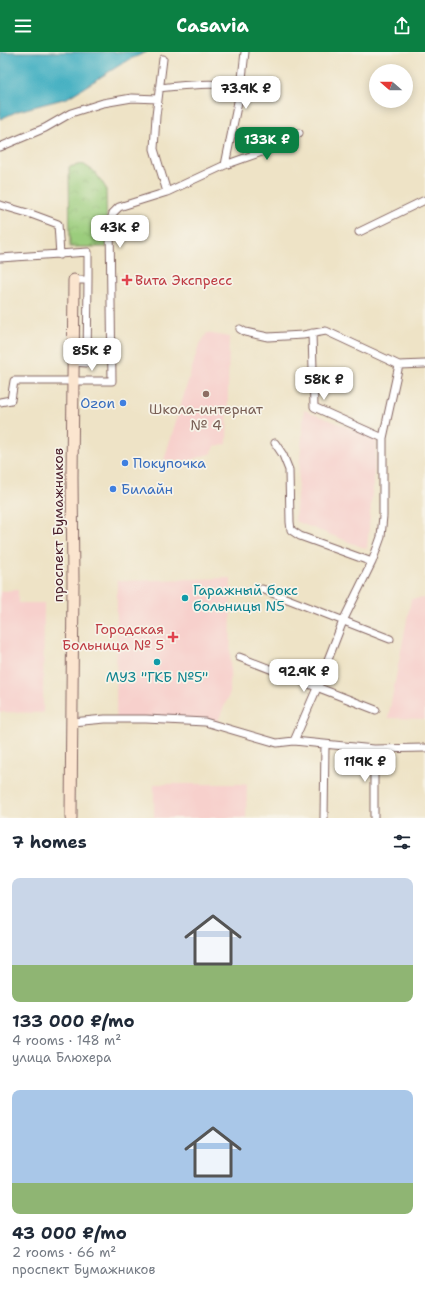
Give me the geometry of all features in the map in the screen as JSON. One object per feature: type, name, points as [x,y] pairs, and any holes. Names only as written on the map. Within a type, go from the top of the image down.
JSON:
[{"type":"street","points":[[225,165],[241,87],[245,52]]},
{"type":"street","points":[[163,59],[154,149],[167,192]]},
{"type":"street","points":[[159,88],[206,84],[227,84],[241,87]]},
{"type":"street","points":[[0,147],[45,128],[71,113],[103,103],[132,98],[158,98]]},
{"type":"street","points":[[0,402],[11,400],[14,381],[112,381],[110,224],[113,213],[119,207],[167,192],[225,165],[273,148],[299,133]]},
{"type":"street","points":[[359,232],[425,200]]},
{"type":"street","points":[[0,205],[58,224],[60,255]]},
{"type":"street","points":[[0,258],[88,252],[87,363],[73,362]]},
{"type":"street","points":[[74,280],[88,280]]},
{"type":"street","name":"проспект Бумажников","points":[[71,818],[74,280]]},
{"type":"street","points":[[240,329],[245,332],[268,337],[303,335],[326,331],[399,365],[425,364]]},
{"type":"street","points":[[312,333],[314,407],[383,438]]},
{"type":"street","points":[[294,741],[317,688],[342,621],[372,562],[381,537],[383,438],[399,365]]},
{"type":"street","points":[[275,443],[283,455],[289,470],[290,522],[292,530],[300,536],[372,562]]},
{"type":"street","points":[[262,589],[390,639]]},
{"type":"street","points":[[239,657],[376,710]]},
{"type":"street","points":[[72,722],[146,719],[205,722],[277,743],[294,741],[325,745],[374,748],[425,748]]},
{"type":"street","points":[[324,818],[325,745]]},
{"type":"street","points":[[374,748],[374,818]]},
{"type":"shaded area","name":"Школа-интернат № 4","points":[[207,333],[229,337],[227,444],[214,446],[212,453],[188,461],[164,460],[199,345]]},
{"type":"shaded area","points":[[304,410],[377,439],[367,549],[295,521]]},
{"type":"shaded area","name":"Городская Больница № 5","points":[[231,578],[230,693],[218,721],[116,723],[117,581]]},
{"type":"shaded area","points":[[18,590],[18,603],[44,603],[43,713],[0,712],[0,591]]},
{"type":"shaded area","points":[[425,598],[425,719],[388,718],[411,599]]},
{"type":"shaded area","points":[[154,784],[247,784],[246,818],[154,818]]},
{"type":"green space","points":[[83,164],[95,172],[106,188],[107,247],[70,247],[69,167]]},
{"type":"water","points":[[0,52],[147,52],[128,60],[67,98],[18,111],[0,119]]},
{"type":"place","name":"Вита Экспресс","points":[[127,280]]},
{"type":"place","name":"Школа-интернат № 4","points":[[206,394]]},
{"type":"place","name":"Ozon","points":[[123,403]]},
{"type":"place","name":"Покупочка","points":[[125,463]]},
{"type":"place","name":"Билайн","points":[[113,489]]},
{"type":"place","name":"Гаражный бокс больницы N5","points":[[185,598]]},
{"type":"place","name":"Городская Больница № 5","points":[[173,637]]},
{"type":"place","name":"МУЗ \"ГКБ №5\"","points":[[157,662]]}]
